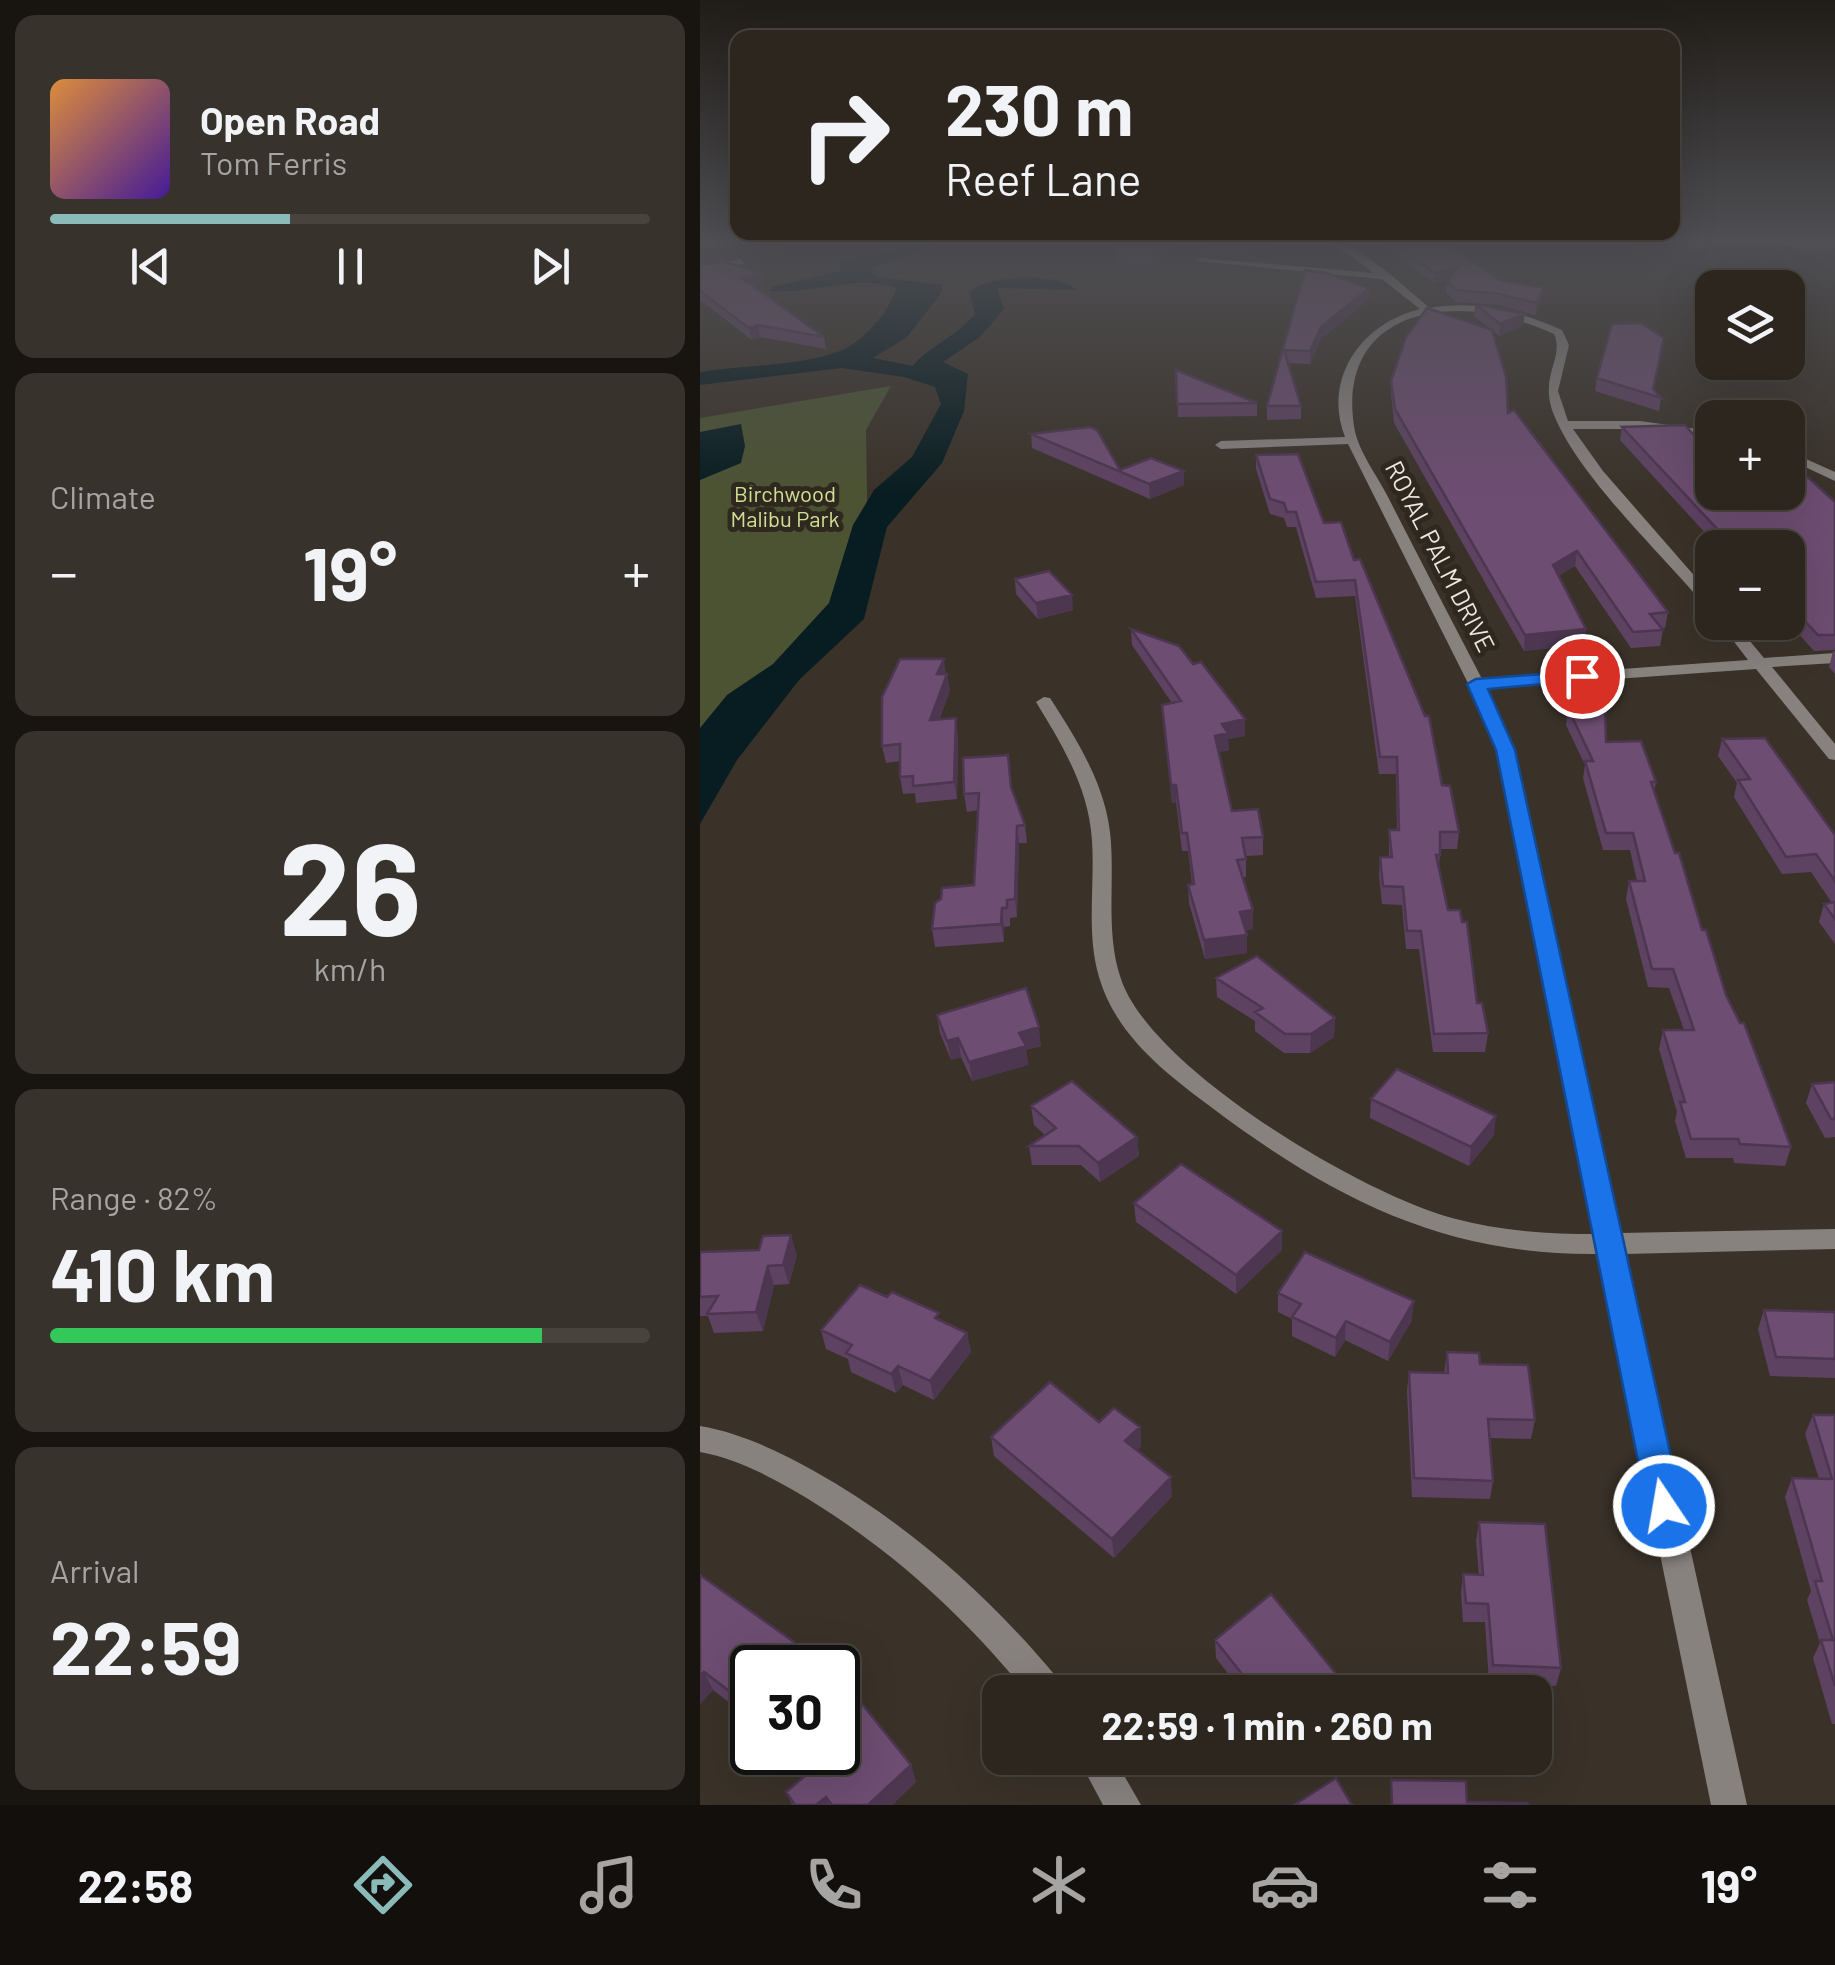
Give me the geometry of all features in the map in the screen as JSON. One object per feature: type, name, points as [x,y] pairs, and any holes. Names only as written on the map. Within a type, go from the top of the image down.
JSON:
[{"type":"street","name":"ROYAL PALM DRIVE","points":[[1384,326],[1365,342],[1347,378],[1348,432],[1506,750],[1729,1805]]},
{"type":"street","name":"ROYAL PALM DRIVE","points":[[1546,326],[1558,332],[1564,346],[1552,388],[1565,425]]},
{"type":"street","points":[[1695,432],[1640,425],[1565,425],[1573,440],[1695,585]]},
{"type":"street","points":[[1220,445],[1352,440]]},
{"type":"street","points":[[1805,463],[1835,478]]},
{"type":"street","points":[[1740,640],[1835,755]]},
{"type":"street","points":[[1476,684],[1835,658]]},
{"type":"street","points":[[1044,702],[1089,782],[1099,819],[1100,934],[1105,967],[1118,1001],[1140,1034],[1172,1065],[1255,1128],[1385,1204],[1427,1221],[1485,1236],[1544,1244],[1835,1239]]},
{"type":"street","points":[[700,1440],[766,1461],[845,1502],[921,1558],[1010,1646],[1033,1675]]},
{"type":"street","points":[[1105,1775],[1123,1805]]},
{"type":"green space","name":"Birchwood Malibu Park","points":[[891,386],[866,430],[868,552],[833,614],[700,735],[700,418]]},
{"type":"water","points":[[872,326],[915,326],[907,337],[873,358],[913,366],[962,326],[989,326],[943,362],[968,374],[964,411],[942,463],[887,527],[864,619],[799,680],[737,760],[700,824],[700,728],[727,695],[773,664],[829,603],[853,525],[874,490],[912,457],[941,404],[935,387],[904,377],[842,368],[700,385],[700,372],[808,360],[849,347]]},
{"type":"water","points":[[741,424],[745,446],[741,463],[700,480],[700,432]]},
{"type":"building","points":[[765,326],[809,326],[824,337]]},
{"type":"building","points":[[1289,326],[1322,326],[1310,351],[1284,350],[1301,406],[1267,406]]},
{"type":"building","points":[[1414,326],[1481,326],[1492,330],[1506,377],[1508,413],[1514,410],[1668,612],[1650,614],[1663,630],[1633,632],[1577,551],[1553,565],[1586,629],[1525,635],[1395,409],[1391,381],[1406,337]]},
{"type":"building","points":[[1611,326],[1646,326],[1664,338],[1653,389],[1661,398],[1597,378]]},
{"type":"building","points":[[1176,370],[1257,403],[1177,404]]},
{"type":"building","points":[[1685,425],[1695,436],[1695,505],[1622,427]]},
{"type":"building","points":[[1090,427],[1097,430],[1120,470],[1151,458],[1184,471],[1149,484],[1031,434]]},
{"type":"building","points":[[1298,454],[1324,523],[1341,522],[1354,560],[1360,559],[1425,716],[1429,716],[1442,785],[1450,786],[1459,832],[1440,832],[1440,855],[1436,855],[1448,910],[1460,910],[1462,922],[1467,922],[1477,1003],[1482,1003],[1488,1033],[1434,1034],[1421,931],[1407,931],[1403,887],[1383,886],[1380,857],[1392,857],[1389,830],[1399,830],[1397,757],[1380,757],[1355,580],[1316,582],[1296,512],[1287,512],[1284,503],[1270,499],[1256,455]]},
{"type":"building","points":[[1805,475],[1835,502],[1835,635],[1818,635],[1805,621],[1805,530],[1718,530],[1700,510],[1805,510]]},
{"type":"building","points":[[1049,571],[1072,595],[1036,603],[1015,579]]},
{"type":"building","points":[[1131,629],[1179,646],[1193,664],[1201,662],[1245,719],[1222,724],[1228,733],[1215,736],[1232,811],[1258,809],[1263,837],[1242,838],[1246,859],[1237,860],[1253,910],[1240,912],[1247,935],[1204,940],[1188,885],[1194,884],[1187,833],[1182,833],[1176,785],[1171,785],[1162,705],[1181,701]]},
{"type":"building","points":[[900,659],[944,659],[937,674],[947,674],[930,720],[956,718],[954,782],[913,786],[913,776],[900,777],[900,744],[882,746],[882,697]]},
{"type":"building","points":[[1605,706],[1606,742],[1641,741],[1656,782],[1651,782],[1726,995],[1740,1023],[1744,1023],[1791,1147],[1740,1144],[1738,1139],[1691,1139],[1680,1102],[1685,1102],[1663,1030],[1694,1030],[1673,969],[1652,969],[1629,881],[1645,881],[1633,833],[1606,833],[1585,761],[1593,761],[1568,708]]},
{"type":"building","points":[[1765,738],[1835,835],[1835,881],[1816,854],[1786,857],[1738,780],[1750,779],[1722,739]]},
{"type":"building","points":[[1008,755],[1011,787],[1025,825],[1017,826],[1015,899],[1007,900],[1007,908],[1002,908],[1001,924],[932,929],[935,903],[941,899],[942,888],[974,885],[979,793],[964,794],[963,758]]},
{"type":"building","points":[[1835,902],[1835,919],[1824,904]]},
{"type":"building","points":[[1257,956],[1335,1018],[1311,1034],[1285,1034],[1255,1012],[1263,1008],[1216,978]]},
{"type":"building","points":[[1026,988],[1039,1027],[1019,1033],[1026,1046],[969,1062],[958,1038],[947,1041],[937,1015]]},
{"type":"building","points":[[1397,1069],[1496,1116],[1471,1147],[1371,1099]]},
{"type":"building","points":[[1072,1081],[1137,1137],[1098,1163],[1079,1146],[1029,1146],[1056,1128],[1031,1106]]},
{"type":"building","points":[[1835,1082],[1835,1119],[1831,1119],[1812,1084]]},
{"type":"building","points":[[1181,1164],[1282,1231],[1236,1275],[1134,1203]]},
{"type":"building","points":[[791,1235],[783,1265],[768,1266],[756,1312],[707,1314],[718,1296],[700,1297],[700,1252],[759,1250],[763,1236]]},
{"type":"building","points":[[1305,1252],[1414,1301],[1390,1342],[1346,1321],[1336,1338],[1292,1317],[1301,1304],[1278,1293]]},
{"type":"building","points":[[860,1285],[887,1297],[892,1292],[939,1313],[935,1318],[967,1333],[930,1381],[898,1366],[891,1374],[846,1353],[852,1345],[821,1330]]},
{"type":"building","points":[[1764,1310],[1835,1312],[1835,1359],[1776,1357]]},
{"type":"building","points":[[1447,1352],[1479,1353],[1480,1364],[1528,1365],[1535,1420],[1488,1419],[1493,1481],[1414,1478],[1409,1372],[1448,1373]]},
{"type":"building","points":[[1050,1382],[1099,1422],[1114,1408],[1140,1427],[1125,1441],[1171,1477],[1112,1539],[991,1437]]},
{"type":"building","points":[[1813,1415],[1835,1415],[1835,1686],[1821,1640],[1833,1640],[1815,1581],[1822,1581],[1792,1478],[1832,1479]]},
{"type":"building","points":[[1479,1522],[1545,1524],[1561,1668],[1493,1665],[1488,1604],[1466,1603],[1463,1574],[1483,1575]]},
{"type":"building","points":[[700,1575],[794,1642],[730,1645],[730,1692],[704,1672],[700,1676]]},
{"type":"building","points":[[1271,1594],[1337,1675],[1243,1675],[1215,1640]]},
{"type":"building","points":[[860,1701],[911,1765],[868,1805],[832,1805],[826,1797],[816,1805],[795,1805],[786,1792],[806,1775],[860,1775]]},
{"type":"building","points":[[1336,1778],[1352,1805],[1294,1805]]},
{"type":"building","points":[[1391,1780],[1466,1781],[1467,1802],[1528,1805],[1392,1805]]},
{"type":"route","points":[[1582,676],[1476,684],[1506,750],[1664,1506]]}]
